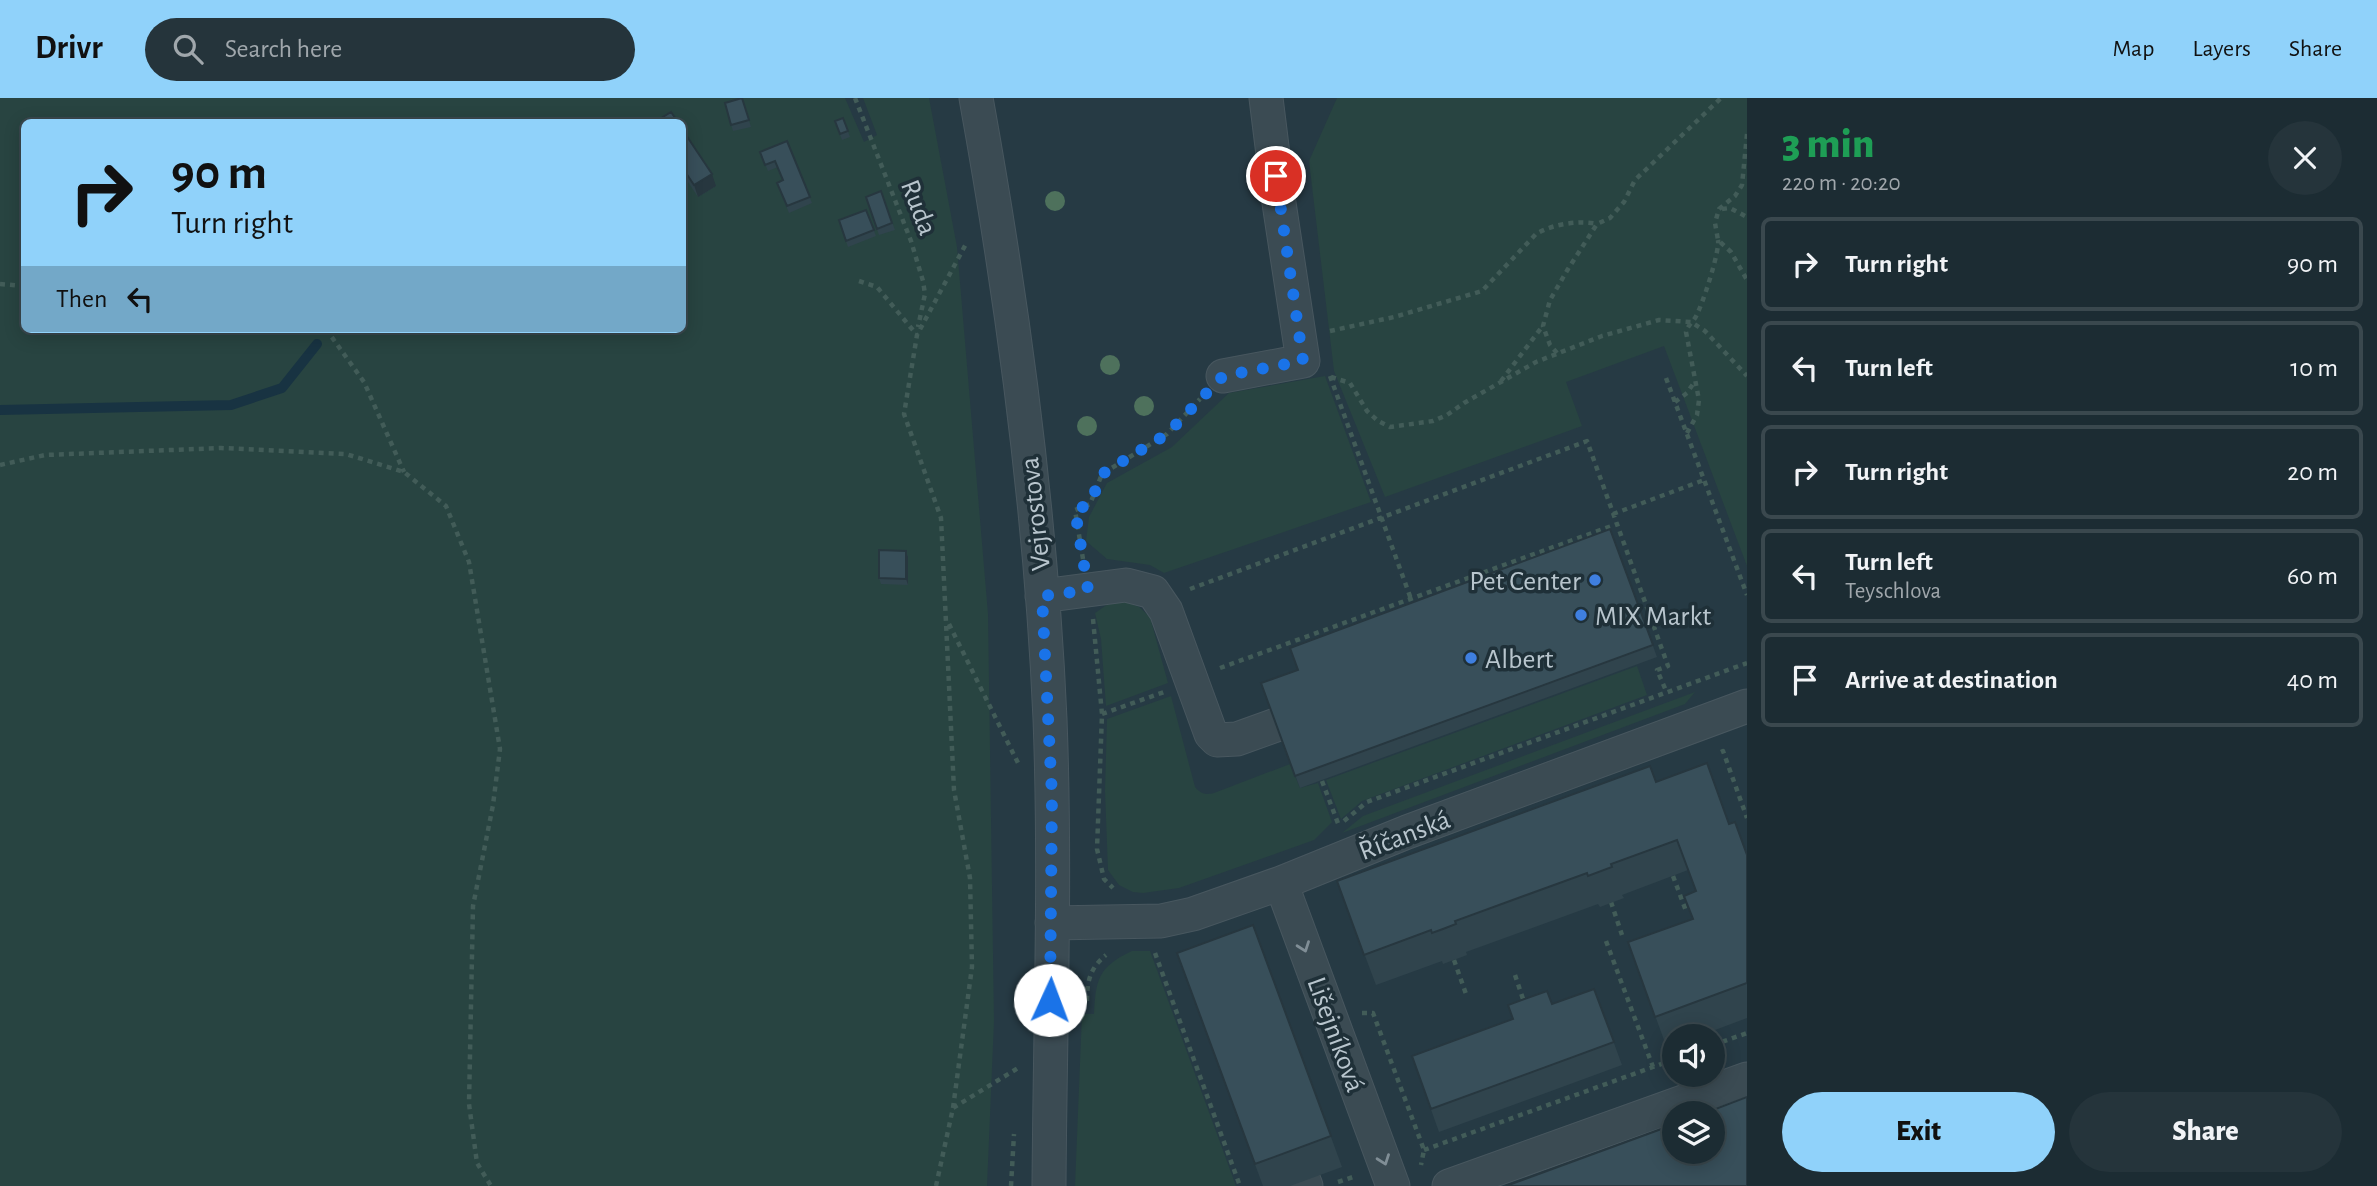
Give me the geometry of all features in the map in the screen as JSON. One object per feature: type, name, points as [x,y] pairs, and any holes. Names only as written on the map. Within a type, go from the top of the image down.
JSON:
[{"type":"street","name":"Vejrostova","points":[[976,98],[999,225],[1017,348],[1042,596],[1050,718],[1052,923],[1049,1186]]},
{"type":"street","points":[[1223,376],[1317,369],[1279,202],[1266,98]]},
{"type":"street","points":[[1042,596],[1126,585],[1153,592],[1166,611],[1211,734],[1217,740],[1237,739],[1276,725]]},
{"type":"street","name":"Říčanská","points":[[1052,923],[1161,921],[1193,914],[1281,883],[1407,832],[1745,714]]},
{"type":"street","name":"Lišejníková","points":[[1281,883],[1407,1178]]},
{"type":"street","points":[[1450,1186],[1747,1079]]},
{"type":"path","name":"Ruda","points":[[855,98],[911,240],[925,294],[904,414],[941,518],[954,790],[970,878],[972,967],[953,1108],[936,1186]]},
{"type":"path","points":[[1500,382],[1543,326],[1550,300],[1598,224],[1610,218],[1624,202],[1635,180],[1721,98]]},
{"type":"path","points":[[1687,433],[1698,410],[1696,377],[1686,339],[1718,253],[1715,223],[1719,209],[1735,196],[1742,185],[1747,134]]},
{"type":"path","points":[[1719,209],[1730,208],[1747,217]]},
{"type":"path","points":[[1322,332],[1394,317],[1482,291],[1536,234],[1547,228],[1584,221],[1598,224]]},
{"type":"path","points":[[964,229],[969,256]]},
{"type":"path","points":[[1718,240],[1731,251],[1747,280]]},
{"type":"path","points":[[859,281],[877,287],[916,335],[967,242]]},
{"type":"path","points":[[0,284],[21,286]]},
{"type":"path","points":[[1317,369],[1350,383],[1367,411],[1390,427],[1433,421],[1535,362],[1631,326],[1659,320],[1691,322],[1705,331],[1747,376]]},
{"type":"path","points":[[1543,326],[1550,345],[1557,353]]},
{"type":"path","points":[[330,333],[364,383],[404,472]]},
{"type":"path","points":[[1317,369],[1381,518],[1410,599]]},
{"type":"path","points":[[1115,890],[1104,879],[1097,849],[1102,714],[1088,590],[1075,510],[1090,504],[1102,474],[1167,434],[1223,376]]},
{"type":"path","points":[[1675,401],[1690,389],[1696,377]]},
{"type":"path","points":[[1666,378],[1747,595]]},
{"type":"path","points":[[1190,589],[1587,441],[1668,666],[1657,670],[1667,693]]},
{"type":"path","points":[[0,465],[45,455],[221,448],[346,454],[404,472],[446,506],[469,562],[500,749],[493,805],[473,906],[469,1104],[477,1163],[492,1186]]},
{"type":"path","points":[[1613,514],[1704,480]]},
{"type":"path","points":[[1231,664],[1617,524]]},
{"type":"path","points":[[1637,601],[1644,599]]},
{"type":"path","points":[[947,620],[1020,765],[1019,751]]},
{"type":"path","points":[[1331,832],[1367,802],[1747,663]]},
{"type":"path","points":[[1102,714],[1191,682]]},
{"type":"path","points":[[1723,751],[1747,818]]},
{"type":"path","points":[[1322,781],[1339,826]]},
{"type":"path","points":[[1673,876],[1686,911]]},
{"type":"path","points":[[1611,902],[1622,935]]},
{"type":"path","points":[[1151,941],[1240,1186]]},
{"type":"path","points":[[1606,941],[1653,1067]]},
{"type":"path","points":[[1087,1001],[1087,984],[1092,970],[1111,952]]},
{"type":"path","points":[[1454,960],[1466,994]]},
{"type":"path","points":[[1515,975],[1528,1010]]},
{"type":"path","points":[[1378,1026],[1424,1150]]},
{"type":"path","points":[[1725,1041],[1747,1033]]},
{"type":"path","points":[[1018,1081],[1019,1054]]},
{"type":"path","points":[[1407,1178],[1424,1150],[1662,1064]]},
{"type":"path","points":[[953,1108],[1018,1068]]},
{"type":"path","points":[[1011,1186],[1014,1133]]},
{"type":"path","points":[[1313,1184],[1362,1173]]},
{"type":"green space","points":[[0,98],[845,98],[864,142],[877,135],[863,98],[929,98],[957,247],[988,614],[994,1021],[987,1186],[0,1186]]},
{"type":"green space","points":[[1337,98],[1747,98],[1747,566],[1664,346],[1566,382],[1582,426],[1385,497],[1334,371],[1309,161]]},
{"type":"green space","points":[[1325,376],[1371,502],[1164,573],[1150,565],[1107,559],[1086,541],[1089,517],[1107,483],[1172,447],[1229,393]]},
{"type":"green space","points":[[1122,600],[1139,607],[1150,617],[1168,683],[1106,706],[1101,639],[1095,613],[1111,602]]},
{"type":"green space","points":[[1637,666],[1647,695],[1362,801],[1341,819],[1326,780]]},
{"type":"green space","points":[[1695,692],[1685,704],[1342,833],[1363,816]]},
{"type":"green space","points":[[1171,696],[1195,787],[1199,791],[1214,793],[1290,764],[1300,788],[1318,783],[1332,822],[1314,840],[1179,888],[1143,893],[1133,892],[1119,885],[1108,870],[1105,791],[1107,719]]},
{"type":"green space","points":[[1132,951],[1150,951],[1236,1186],[1075,1186],[1082,1014],[1094,1014],[1101,975],[1112,963]]},
{"type":"building","points":[[742,98],[749,120],[731,125],[725,103]]},
{"type":"building","points":[[671,112],[676,119],[660,119]]},
{"type":"building","points":[[843,118],[848,131],[840,134],[835,121]]},
{"type":"building","points":[[686,135],[712,174],[694,185],[686,173]]},
{"type":"building","points":[[787,141],[810,197],[787,206],[777,183],[783,180],[775,161],[765,165],[760,152]]},
{"type":"building","points":[[881,191],[892,223],[877,229],[866,197]]},
{"type":"building","points":[[866,210],[874,230],[846,241],[839,220]]},
{"type":"building","points":[[1610,529],[1653,645],[1295,776],[1261,683],[1298,670],[1290,648]]},
{"type":"building","points":[[879,550],[906,551],[906,579],[879,578]]},
{"type":"building","points":[[1707,763],[1729,824],[1735,822],[1747,855],[1747,983],[1655,1017],[1628,942],[1693,919],[1684,896],[1696,891],[1677,840],[1611,864],[1612,867],[1588,876],[1587,873],[1455,921],[1456,924],[1443,929],[1432,933],[1431,930],[1364,955],[1337,881],[1650,766],[1656,782]]},
{"type":"building","points":[[1253,925],[1331,1136],[1255,1164],[1177,953]]},
{"type":"building","points":[[1594,989],[1614,1042],[1431,1109],[1412,1056],[1513,1019],[1508,1005],[1547,991],[1552,1004]]},
{"type":"building","points":[[1747,1097],[1746,1186],[1506,1186],[1662,1129],[1662,1164],[1725,1164],[1725,1105]]},
{"type":"waterway","points":[[0,410],[231,405],[282,388],[317,344]]},
{"type":"place","name":"Pet Center","points":[[1595,580]]},
{"type":"place","name":"MIX Markt","points":[[1581,615]]},
{"type":"place","name":"Albert","points":[[1471,658]]},
{"type":"route","points":[[1050,1000],[1052,796],[1042,596],[1088,590],[1075,510],[1090,504],[1102,474],[1167,434],[1223,376],[1303,361],[1276,176]]}]
